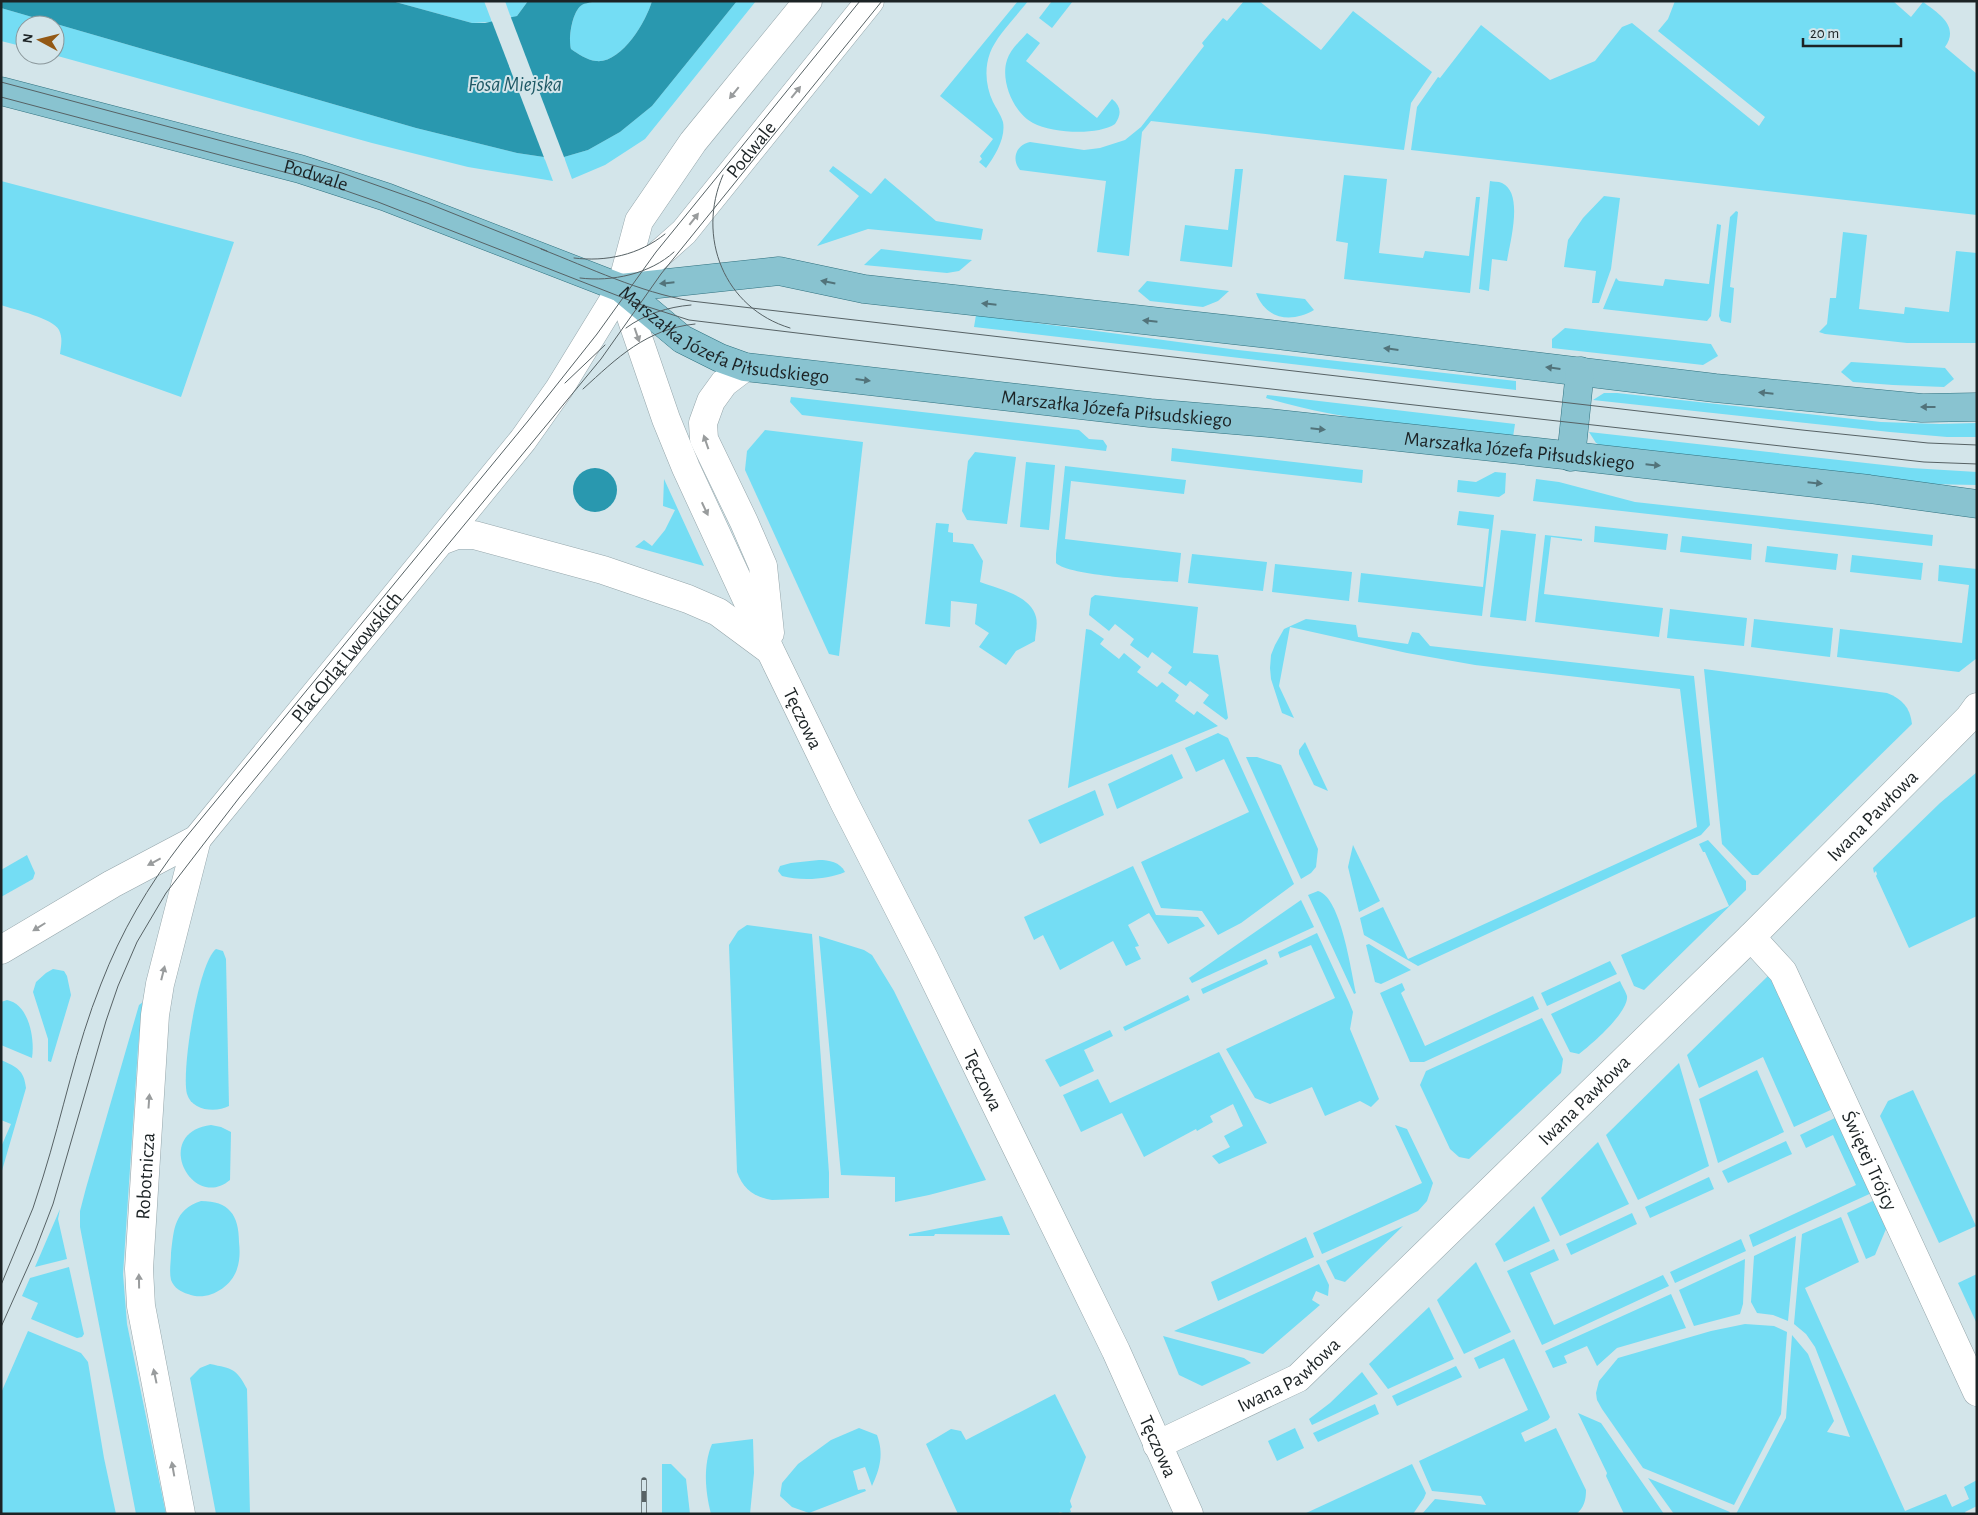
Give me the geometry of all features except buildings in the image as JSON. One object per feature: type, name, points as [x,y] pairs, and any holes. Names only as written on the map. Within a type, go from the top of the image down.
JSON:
[{"type":"main road","name":"Podwale","points":[[1,90],[300,169],[359,187],[621,288]]},
{"type":"main road","name":"Marszałka Józefa Piłsudskiego","points":[[621,288],[779,271],[864,289],[1714,388],[1922,408],[1977,407]]},
{"type":"main road","name":"Marszałka Józefa Piłsudskiego","points":[[621,288],[682,339],[720,358],[745,366],[1165,415],[1269,423],[1869,489],[1977,504]]},
{"type":"main road","points":[[1571,457],[1580,371]]},
{"type":"street","points":[[621,288],[639,220],[693,142],[808,1]]},
{"type":"street","name":"Podwale","points":[[621,288],[684,232],[870,1]]},
{"type":"street","name":"Plac Orląt Lwowskich","points":[[1,950],[112,884],[197,839],[523,440],[559,389],[621,288]]},
{"type":"street","name":"Tęczowa","points":[[621,288],[666,419],[771,652],[1032,1176],[1122,1362],[1189,1514]]},
{"type":"street","name":"Tęczowa","points":[[745,366],[724,383],[711,402],[704,423],[704,440],[763,566],[771,652]]},
{"type":"street","points":[[441,541],[457,535],[474,535],[603,570],[688,599],[718,612],[771,652]]},
{"type":"street","name":"Iwana Pawłowa","points":[[1157,1445],[1298,1378],[1751,937],[1973,713]]},
{"type":"street","name":"Robotnicza","points":[[181,1514],[140,1306],[138,1269],[156,1015],[160,984],[197,839]]},
{"type":"street","name":"Świętej Trójcy","points":[[1751,937],[1783,972],[1977,1392]]},
{"type":"shaded area","points":[[392,1],[484,1],[492,22],[472,23]]},
{"type":"shaded area","points":[[505,1],[528,1],[517,16],[511,18]]},
{"type":"shaded area","points":[[594,1],[652,1],[638,30],[623,49],[605,60],[596,61],[580,55],[571,49],[570,44],[573,19],[576,13],[582,5]]},
{"type":"shaded area","points":[[737,1],[756,1],[645,139],[605,165],[572,179],[564,157],[588,150],[620,132],[652,106]]},
{"type":"shaded area","points":[[1018,1],[1028,1],[997,40],[988,59],[986,72],[989,90],[1004,128],[999,146],[986,168],[979,162],[982,159],[980,156],[993,139],[940,96]]},
{"type":"shaded area","points":[[1052,1],[1073,1],[1052,28],[1039,18]]},
{"type":"shaded area","points":[[1244,1],[1259,1],[1321,50],[1353,11],[1432,72],[1411,103],[1404,150],[1151,121],[1142,132],[1129,256],[1097,252],[1106,181],[1020,170],[1016,161],[1018,149],[1030,142],[1084,150],[1100,148],[1125,140],[1141,127],[1204,46],[1202,43],[1223,18],[1227,21]]},
{"type":"shaded area","points":[[1675,1],[1893,1],[1911,17],[1923,2],[1941,16],[1949,26],[1949,39],[1945,47],[1977,74],[1977,215],[1411,150],[1417,107],[1438,77],[1440,78],[1481,25],[1550,80],[1595,61],[1622,27],[1632,23],[1759,126],[1765,117],[1658,31],[1668,19]]},
{"type":"shaded area","points":[[1,8],[25,15],[15,15],[15,44],[1,41]]},
{"type":"shaded area","points":[[65,27],[416,128],[517,153],[544,157],[553,181],[468,167],[372,143],[65,58]]},
{"type":"shaded area","points":[[1027,33],[1040,43],[1026,61],[1097,118],[1112,99],[1120,110],[1115,124],[1107,128],[1086,132],[1063,131],[1033,123],[1020,112],[1010,96],[1005,77],[1005,68],[1010,53]]},
{"type":"shaded area","points":[[833,166],[871,194],[885,178],[936,221],[983,229],[981,240],[868,229],[817,246],[859,196],[829,171]]},
{"type":"shaded area","points":[[1235,169],[1243,169],[1232,267],[1180,261],[1185,225],[1228,230]]},
{"type":"shaded area","points":[[1344,175],[1387,179],[1379,253],[1423,258],[1425,251],[1469,256],[1476,197],[1480,197],[1470,293],[1344,279],[1348,243],[1336,241]]},
{"type":"shaded area","points":[[1,181],[234,242],[181,397],[60,354],[61,336],[55,326],[42,318],[1,305]]},
{"type":"shaded area","points":[[1490,181],[1500,182],[1509,188],[1514,207],[1514,219],[1507,261],[1492,259],[1489,291],[1479,289]]},
{"type":"shaded area","points":[[1604,196],[1620,198],[1611,269],[1599,303],[1592,303],[1596,271],[1564,267],[1568,240],[1583,218]]},
{"type":"shaded area","points":[[1736,211],[1738,212],[1730,287],[1734,288],[1731,323],[1721,321],[1719,316],[1730,217]]},
{"type":"shaded area","points":[[1717,224],[1721,225],[1711,316],[1707,321],[1603,309],[1616,278],[1619,281],[1663,286],[1665,279],[1709,284]]},
{"type":"shaded area","points":[[1843,232],[1867,235],[1859,309],[1904,314],[1905,307],[1949,312],[1956,251],[1977,253],[1977,343],[1907,343],[1819,332],[1827,324],[1830,298],[1836,298]]},
{"type":"shaded area","points":[[881,249],[972,260],[959,271],[947,273],[864,265]]},
{"type":"shaded area","points":[[1147,281],[1229,291],[1218,301],[1203,307],[1150,301],[1138,291]]},
{"type":"shaded area","points":[[1256,293],[1305,299],[1314,310],[1297,317],[1273,314],[1260,302]]},
{"type":"shaded area","points":[[976,315],[1238,350],[1516,381],[1516,390],[974,327]]},
{"type":"shaded area","points":[[1565,328],[1711,344],[1718,356],[1703,365],[1552,348],[1552,339]]},
{"type":"shaded area","points":[[1851,362],[1945,368],[1954,379],[1944,387],[1853,382],[1841,372]]},
{"type":"shaded area","points":[[1604,393],[1881,422],[1977,423],[1977,437],[1947,437],[1890,432],[1593,400]]},
{"type":"shaded area","points":[[1267,395],[1515,424],[1513,437],[1419,427],[1327,413],[1266,398]]},
{"type":"shaded area","points":[[791,397],[1079,430],[1089,439],[1103,440],[1107,446],[1106,451],[802,415],[790,402]]},
{"type":"shaded area","points":[[765,430],[863,442],[839,656],[829,654],[745,470],[747,451]]},
{"type":"shaded area","points":[[1589,432],[1911,468],[1977,472],[1977,485],[1925,484],[1606,448],[1596,443]]},
{"type":"shaded area","points":[[1172,448],[1363,470],[1362,483],[1171,461]]},
{"type":"shaded area","points":[[975,452],[1016,457],[1007,524],[967,520],[962,511],[968,461]]},
{"type":"shaded area","points":[[1026,462],[1055,465],[1049,530],[1020,527]]},
{"type":"shaded area","points":[[1065,466],[1186,480],[1184,494],[1071,481],[1065,539],[1181,553],[1178,582],[1095,574],[1077,571],[1056,563]]},
{"type":"shaded area","points":[[1495,472],[1506,473],[1505,493],[1499,497],[1457,492],[1458,480],[1476,482]]},
{"type":"shaded area","points":[[664,479],[704,566],[635,547],[644,540],[652,546],[665,530],[675,510],[663,506]]},
{"type":"shaded area","points":[[1536,479],[1559,482],[1635,502],[1933,535],[1932,546],[1533,501]]},
{"type":"shaded area","points":[[1459,511],[1494,515],[1482,616],[1358,602],[1361,573],[1483,587],[1489,529],[1457,525]]},
{"type":"shaded area","points":[[936,523],[949,524],[948,532],[953,533],[953,542],[973,544],[983,561],[980,582],[1021,598],[1033,609],[1037,620],[1035,641],[1016,651],[1006,665],[979,647],[989,633],[975,624],[977,604],[951,601],[950,627],[925,624]]},
{"type":"shaded area","points":[[1595,526],[1668,534],[1666,550],[1594,542]]},
{"type":"shaded area","points":[[1501,530],[1536,534],[1526,621],[1490,617]]},
{"type":"shaded area","points":[[1545,535],[1582,539],[1582,541],[1551,537],[1544,594],[1663,608],[1659,637],[1535,622]]},
{"type":"shaded area","points":[[1682,536],[1752,544],[1751,560],[1680,552]]},
{"type":"shaded area","points":[[1767,546],[1838,554],[1836,570],[1765,562]]},
{"type":"shaded area","points":[[1192,554],[1267,562],[1263,591],[1188,583]]},
{"type":"shaded area","points":[[1852,555],[1923,563],[1921,580],[1850,572]]},
{"type":"shaded area","points":[[1275,564],[1352,572],[1349,601],[1272,592]]},
{"type":"shaded area","points":[[1939,565],[1977,569],[1977,658],[1959,672],[1837,657],[1840,629],[1962,643],[1969,585],[1938,581]]},
{"type":"shaded area","points":[[1095,595],[1198,607],[1193,653],[1218,655],[1228,718],[1226,720],[1203,703],[1209,695],[1190,681],[1186,686],[1168,673],[1172,667],[1152,652],[1148,658],[1130,645],[1134,639],[1115,624],[1109,631],[1089,615],[1091,598]]},
{"type":"shaded area","points":[[1670,609],[1747,618],[1744,646],[1667,638]]},
{"type":"shaded area","points":[[1306,619],[1356,625],[1358,637],[1408,644],[1412,632],[1419,633],[1430,646],[1694,676],[1710,825],[1701,835],[1418,966],[1364,935],[1360,918],[1383,907],[1408,959],[1697,827],[1680,689],[1475,665],[1407,653],[1290,627],[1279,686],[1294,718],[1282,713],[1271,679],[1271,655],[1284,629]]},
{"type":"shaded area","points":[[1754,619],[1833,628],[1830,657],[1751,647]]},
{"type":"shaded area","points":[[1086,629],[1091,630],[1104,639],[1100,644],[1119,659],[1124,653],[1141,667],[1137,672],[1157,687],[1162,682],[1179,695],[1175,701],[1194,715],[1197,711],[1218,726],[1068,788]]},
{"type":"shaded area","points":[[1704,669],[1887,693],[1904,704],[1912,724],[1758,875],[1752,875],[1722,844]]},
{"type":"shaded area","points":[[1218,733],[1228,738],[1294,884],[1241,923],[1218,935],[1202,911],[1161,908],[1141,862],[1249,812],[1224,759],[1196,772],[1185,748]]},
{"type":"shaded area","points":[[1305,742],[1328,791],[1314,785],[1299,754],[1299,750]]},
{"type":"shaded area","points":[[1172,754],[1183,778],[1117,809],[1108,784]]},
{"type":"shaded area","points":[[1246,757],[1257,757],[1281,765],[1318,849],[1316,867],[1311,873],[1301,879]]},
{"type":"shaded area","points":[[1977,772],[1977,916],[1909,948],[1876,876],[1876,871],[1874,873],[1873,868],[1940,803]]},
{"type":"shaded area","points":[[1095,790],[1104,815],[1040,844],[1028,820]]},
{"type":"shaded area","points":[[1708,840],[1746,881],[1746,890],[1644,990],[1634,986],[1621,955],[1729,906],[1705,852],[1703,852],[1699,844]]},
{"type":"shaded area","points":[[1353,845],[1380,901],[1359,912],[1348,867]]},
{"type":"shaded area","points":[[27,855],[35,873],[33,879],[1,897],[1,870]]},
{"type":"shaded area","points":[[819,860],[834,862],[845,872],[830,877],[805,879],[782,876],[778,871],[780,866],[791,863]]},
{"type":"shaded area","points":[[1133,866],[1156,915],[1198,917],[1205,926],[1168,944],[1149,913],[1128,925],[1139,946],[1135,947],[1141,959],[1126,966],[1113,941],[1060,970],[1043,935],[1034,940],[1024,917]]},
{"type":"shaded area","points":[[1318,891],[1326,896],[1339,920],[1356,993],[1354,994],[1308,895]]},
{"type":"shaded area","points":[[1301,900],[1314,927],[1192,983],[1189,978]]},
{"type":"shaded area","points":[[747,925],[812,934],[829,1173],[829,1198],[766,1199],[746,1188],[737,1172],[729,945],[738,931]]},
{"type":"shaded area","points":[[1317,933],[1353,1012],[1350,1029],[1379,1099],[1371,1107],[1360,1101],[1325,1116],[1312,1087],[1270,1104],[1255,1098],[1226,1049],[1335,998],[1311,945],[1280,958],[1278,952]]},
{"type":"shaded area","points":[[819,936],[864,950],[872,955],[894,991],[986,1180],[895,1202],[895,1177],[841,1175]]},
{"type":"shaded area","points":[[1369,944],[1411,970],[1381,984],[1375,982],[1366,945]]},
{"type":"shaded area","points":[[216,949],[223,951],[226,959],[229,1106],[211,1110],[199,1107],[190,1100],[187,1094],[186,1064],[197,995],[209,958]]},
{"type":"shaded area","points":[[1266,959],[1268,964],[1203,994],[1201,989]]},
{"type":"shaded area","points":[[1610,961],[1617,974],[1547,1006],[1541,993]]},
{"type":"shaded area","points":[[53,969],[64,971],[71,995],[51,1062],[48,1061],[48,1039],[33,992],[36,982]]},
{"type":"shaded area","points":[[1768,976],[1773,978],[1837,1107],[1794,1127],[1763,1057],[1699,1088],[1687,1055]]},
{"type":"shaded area","points":[[1620,981],[1627,996],[1622,1011],[1608,1028],[1585,1050],[1579,1054],[1570,1052],[1551,1014]]},
{"type":"shaded area","points":[[1402,983],[1405,990],[1401,993],[1425,1046],[1533,996],[1539,1009],[1424,1062],[1410,1062],[1380,993]]},
{"type":"shaded area","points":[[1188,995],[1190,1000],[1125,1031],[1123,1027]]},
{"type":"shaded area","points":[[7,1000],[21,1008],[29,1023],[33,1050],[32,1058],[1,1045],[1,1002]]},
{"type":"shaded area","points":[[143,1002],[138,1048],[123,1274],[127,1324],[166,1514],[136,1514],[80,1227],[80,1211],[86,1188],[139,1005]]},
{"type":"shaded area","points":[[1542,1018],[1563,1059],[1561,1073],[1469,1159],[1459,1157],[1450,1149],[1420,1085],[1426,1071]]},
{"type":"shaded area","points":[[1110,1030],[1113,1036],[1084,1050],[1094,1071],[1060,1087],[1045,1060]]},
{"type":"shaded area","points":[[1219,1052],[1267,1143],[1219,1164],[1212,1156],[1230,1147],[1224,1136],[1243,1126],[1233,1104],[1210,1116],[1213,1122],[1144,1157],[1122,1113],[1081,1132],[1063,1095],[1098,1079],[1110,1103]]},
{"type":"shaded area","points":[[1,1060],[19,1070],[26,1088],[1,1174],[1,1147],[11,1124],[1,1120]]},
{"type":"shaded area","points":[[1679,1063],[1709,1166],[1638,1200],[1606,1135]]},
{"type":"shaded area","points":[[1757,1070],[1784,1132],[1718,1163],[1699,1099]]},
{"type":"shaded area","points":[[1913,1090],[1976,1226],[1939,1243],[1880,1116],[1888,1101]]},
{"type":"shaded area","points":[[1841,1115],[1876,1191],[1753,1247],[1749,1235],[1856,1185],[1833,1135],[1806,1148],[1800,1135]]},
{"type":"shaded area","points":[[211,1125],[231,1132],[230,1180],[216,1187],[203,1186],[191,1179],[184,1168],[181,1154],[183,1141],[193,1131]]},
{"type":"shaded area","points":[[1395,1125],[1407,1129],[1433,1183],[1427,1201],[1418,1211],[1322,1254],[1313,1233],[1422,1183]]},
{"type":"shaded area","points":[[1786,1141],[1792,1154],[1728,1183],[1722,1171]]},
{"type":"shaded area","points":[[1598,1142],[1629,1204],[1560,1236],[1541,1198]]},
{"type":"shaded area","points":[[1709,1177],[1714,1189],[1650,1218],[1645,1207]]},
{"type":"shaded area","points":[[1879,1198],[1889,1222],[1875,1255],[1866,1259],[1847,1213]]},
{"type":"shaded area","points":[[201,1201],[219,1204],[230,1211],[239,1232],[240,1256],[234,1276],[224,1287],[210,1295],[195,1296],[180,1291],[172,1283],[170,1273],[171,1253],[173,1236],[180,1215],[192,1205]]},
{"type":"shaded area","points":[[1534,1206],[1550,1241],[1504,1262],[1495,1244]]},
{"type":"shaded area","points":[[60,1209],[58,1219],[67,1259],[35,1267]]},
{"type":"shaded area","points":[[1632,1213],[1637,1224],[1571,1255],[1566,1244]]},
{"type":"shaded area","points":[[1002,1216],[1010,1235],[935,1234],[934,1236],[909,1236],[909,1234]]},
{"type":"shaded area","points":[[1841,1217],[1859,1262],[1805,1288],[1905,1511],[1946,1494],[1952,1507],[1969,1499],[1964,1487],[1977,1480],[1977,1506],[1965,1512],[1966,1514],[1736,1514],[1786,1418],[1792,1335],[1808,1354],[1834,1421],[1827,1432],[1850,1437],[1815,1347],[1806,1334],[1794,1324],[1802,1234]]},
{"type":"shaded area","points":[[1403,1226],[1345,1282],[1335,1279],[1326,1261]]},
{"type":"shaded area","points":[[1796,1236],[1788,1321],[1773,1315],[1757,1313],[1751,1302],[1754,1256]]},
{"type":"shaded area","points":[[1306,1237],[1314,1257],[1218,1301],[1211,1282]]},
{"type":"shaded area","points":[[1741,1239],[1746,1251],[1675,1283],[1670,1272]]},
{"type":"shaded area","points":[[1554,1249],[1559,1260],[1530,1273],[1554,1325],[1663,1275],[1669,1286],[1542,1345],[1507,1271]]},
{"type":"shaded area","points":[[1745,1259],[1743,1304],[1740,1314],[1694,1326],[1679,1290]]},
{"type":"shaded area","points":[[1476,1262],[1511,1332],[1464,1354],[1437,1300]]},
{"type":"shaded area","points":[[1319,1264],[1329,1285],[1328,1296],[1316,1291],[1312,1300],[1320,1305],[1263,1354],[1174,1331]]},
{"type":"shaded area","points":[[69,1267],[84,1334],[82,1337],[77,1338],[31,1319],[38,1303],[22,1296],[30,1278]]},
{"type":"shaded area","points":[[1977,1274],[1977,1324],[1958,1283]]},
{"type":"shaded area","points":[[1671,1294],[1686,1328],[1617,1348],[1597,1366],[1587,1346],[1564,1356],[1567,1363],[1553,1368],[1545,1351]]},
{"type":"shaded area","points":[[1429,1307],[1454,1359],[1388,1389],[1369,1364]]},
{"type":"shaded area","points":[[1745,1324],[1774,1326],[1787,1332],[1781,1414],[1734,1505],[1643,1468],[1602,1409],[1597,1400],[1596,1393],[1599,1381],[1618,1358],[1711,1331]]},
{"type":"shaded area","points":[[28,1331],[81,1353],[88,1362],[104,1458],[116,1514],[1,1514],[1,1393]]},
{"type":"shaded area","points":[[1163,1336],[1244,1358],[1251,1363],[1202,1386],[1179,1375]]},
{"type":"shaded area","points":[[1514,1339],[1550,1417],[1548,1420],[1521,1433],[1525,1442],[1556,1428],[1586,1490],[1583,1506],[1576,1514],[1422,1514],[1435,1499],[1486,1505],[1481,1496],[1432,1491],[1419,1461],[1528,1410],[1504,1358],[1479,1369],[1474,1358]]},
{"type":"shaded area","points":[[210,1364],[233,1370],[247,1389],[250,1514],[216,1514],[190,1378],[200,1368]]},
{"type":"shaded area","points":[[1456,1366],[1462,1377],[1397,1406],[1392,1396]]},
{"type":"shaded area","points":[[1362,1372],[1378,1394],[1312,1425],[1309,1419],[1330,1403]]},
{"type":"shaded area","points":[[1055,1394],[1086,1457],[1070,1501],[1071,1512],[1066,1514],[1060,1512],[1057,1514],[958,1514],[926,1444],[951,1429],[961,1431],[966,1440]]},
{"type":"shaded area","points":[[1375,1404],[1379,1414],[1318,1442],[1313,1433]]},
{"type":"shaded area","points":[[1578,1413],[1601,1423],[1664,1514],[1624,1514],[1606,1476],[1607,1473]]},
{"type":"shaded area","points":[[859,1428],[877,1435],[879,1442],[881,1455],[872,1486],[865,1467],[853,1471],[858,1490],[865,1489],[866,1491],[809,1513],[792,1507],[780,1496],[782,1483],[798,1464],[831,1440]]},
{"type":"shaded area","points":[[1295,1428],[1304,1448],[1277,1461],[1268,1441]]},
{"type":"shaded area","points":[[753,1439],[754,1473],[750,1514],[711,1514],[707,1496],[706,1469],[712,1444]]},
{"type":"shaded area","points":[[662,1464],[671,1464],[686,1479],[690,1514],[662,1514]]},
{"type":"shaded area","points":[[1412,1464],[1426,1493],[1413,1514],[1304,1514]]},
{"type":"shaded area","points":[[1648,1478],[1730,1512],[1729,1514],[1674,1514]]},
{"type":"water","name":"Fosa Miejska","points":[[1,1],[392,1],[472,23],[485,23],[517,16],[528,1],[594,1],[582,5],[576,13],[573,19],[570,44],[571,49],[577,53],[596,61],[614,56],[623,49],[638,30],[652,1],[737,1],[652,106],[620,132],[588,150],[564,157],[544,157],[517,153],[416,128],[65,27],[65,15],[25,15],[1,8]]},
{"type":"water","points":[[591,468],[599,468],[611,474],[617,490],[611,506],[599,512],[591,512],[579,506],[573,494],[573,486],[579,474]]},
{"type":"pier","points":[[510,15],[565,160],[545,160],[491,19]]},
{"type":"tram line","points":[[1,1285],[33,1208],[92,1007],[117,946],[136,910],[158,875],[182,842],[528,421],[597,334],[656,252],[860,1]]},
{"type":"tram line","points":[[1,1327],[35,1251],[53,1204],[118,986],[137,942],[166,893],[239,798],[601,359],[661,274],[882,1]]},
{"type":"tram line","points":[[1,82],[342,173],[427,203],[547,251]]},
{"type":"tram line","points":[[1,97],[318,181],[378,202],[639,304],[689,320],[1146,375],[1924,462],[1977,464]]},
{"type":"tram line","points":[[723,175],[715,199],[713,222],[715,245],[722,267],[733,287],[748,304],[767,318],[790,328]]},
{"type":"tram line","points":[[574,258],[598,259],[622,255],[644,247],[665,234]]},
{"type":"tram line","points":[[541,249],[634,286],[691,301],[1802,430],[1928,443],[1977,445]]},
{"type":"tram line","points":[[580,278],[605,279],[630,275],[654,266],[674,252]]},
{"type":"tram line","points":[[626,328],[657,312],[691,305]]},
{"type":"tram line","points":[[583,389],[608,366],[633,347],[662,332],[695,324]]},
{"type":"tram line","points":[[565,383],[605,345]]},
{"type":"railway","points":[[644,1480],[644,1514]]}]
